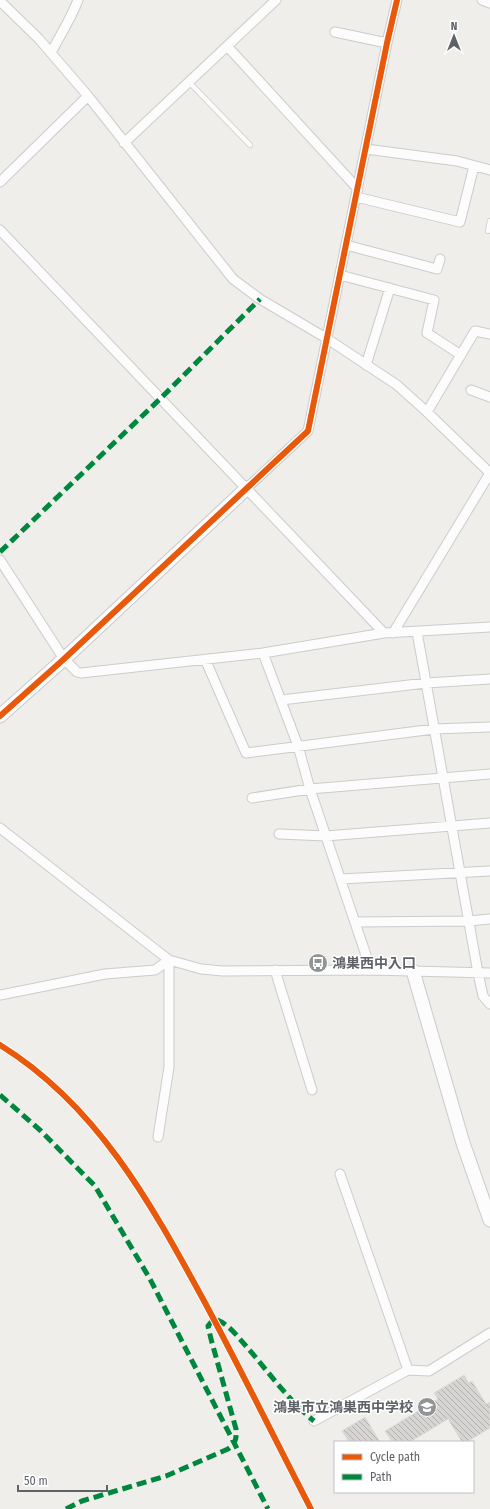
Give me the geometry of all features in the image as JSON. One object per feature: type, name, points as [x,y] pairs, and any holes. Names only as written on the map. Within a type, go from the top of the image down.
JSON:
[{"type":"street","points":[[51,53],[70,20],[78,0]]},
{"type":"street","points":[[124,143],[276,0]]},
{"type":"street","points":[[0,716],[64,659],[308,431],[397,0]]},
{"type":"street","points":[[482,0],[490,3]]},
{"type":"street","points":[[0,2],[39,39],[88,96],[233,278],[260,299],[326,338],[397,385],[490,473],[389,633]]},
{"type":"street","points":[[335,32],[387,43]]},
{"type":"street","points":[[227,46],[357,193],[460,222],[474,166]]},
{"type":"street","points":[[0,182],[88,96]]},
{"type":"street","points":[[366,149],[457,161],[490,170]]},
{"type":"street","points":[[0,230],[246,488],[389,633]]},
{"type":"street","points":[[346,245],[437,270],[440,259]]},
{"type":"street","points":[[340,275],[434,300],[427,333],[461,355]]},
{"type":"street","points":[[366,365],[390,288]]},
{"type":"street","points":[[427,412],[475,331],[490,334]]},
{"type":"street","points":[[471,390],[490,397]]},
{"type":"street","points":[[0,560],[64,659],[77,672],[81,673],[263,653],[389,633],[490,627]]},
{"type":"street","points":[[417,632],[478,973],[483,996],[490,1004]]},
{"type":"street","points":[[263,653],[298,746],[310,789],[371,970]]},
{"type":"street","points":[[205,659],[246,753],[434,729],[490,727]]},
{"type":"street","points":[[281,700],[426,683],[490,679]]},
{"type":"street","points":[[252,798],[310,789],[490,774]]},
{"type":"street","points":[[279,834],[326,836],[490,823]]},
{"type":"street","points":[[0,828],[169,960],[201,969],[223,971],[371,970],[490,973]]},
{"type":"street","points":[[341,879],[490,872]]},
{"type":"street","points":[[355,922],[469,921],[490,919]]},
{"type":"street","points":[[0,994],[105,974],[155,970],[169,960]]},
{"type":"street","points":[[158,1137],[169,1067],[169,960]]},
{"type":"street","points":[[275,970],[312,1090]]},
{"type":"street","points":[[413,971],[463,1143],[490,1220]]},
{"type":"street","points":[[340,1174],[408,1370]]},
{"type":"street","points":[[314,1421],[408,1370],[429,1371],[490,1333]]},
{"type":"lane","points":[[189,82],[250,145]]},
{"type":"lane","points":[[488,231],[490,221]]},
{"type":"building","points":[[464,1375],[469,1383],[472,1381],[486,1404],[490,1402],[490,1428],[469,1441],[461,1441],[448,1419],[412,1441],[391,1441],[385,1431],[438,1399],[434,1393]]},
{"type":"building","points":[[365,1417],[379,1441],[348,1441],[342,1431]]},
{"type":"marked path","points":[[0,552],[161,398],[260,299]]},
{"type":"marked path","points":[[0,1095],[41,1131],[95,1186],[150,1279],[268,1509]]},
{"type":"marked path","points":[[66,1509],[82,1501],[166,1476],[228,1449],[232,1445],[236,1438],[236,1429],[208,1326],[214,1319],[223,1323],[232,1330],[287,1395],[314,1421]]},
{"type":"cycle path","points":[[0,716],[64,659],[308,431],[397,0]]},
{"type":"cycle path","points":[[0,1045],[34,1069],[65,1096],[93,1126],[118,1158],[141,1192],[163,1227],[203,1299],[311,1509]]},
{"type":"place","name":"鴻巣西中入口","points":[[318,963]]},
{"type":"place","name":"鴻巣市立鴻巣西中学校","points":[[427,1407]]}]
